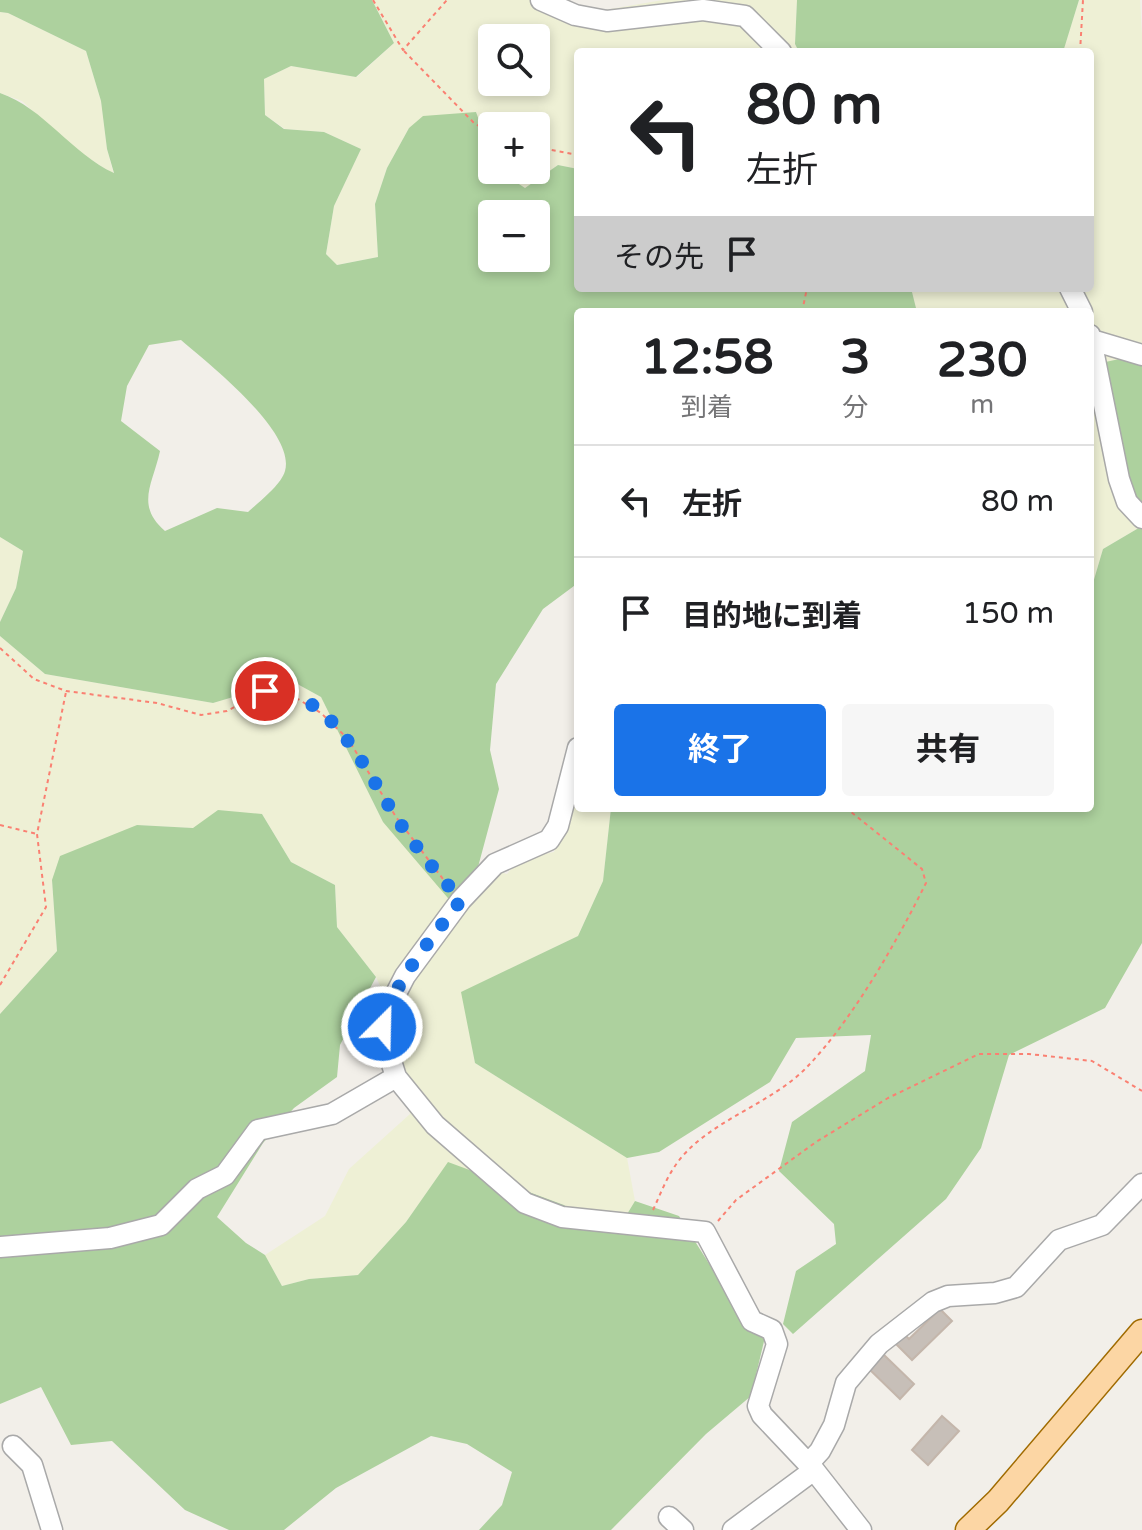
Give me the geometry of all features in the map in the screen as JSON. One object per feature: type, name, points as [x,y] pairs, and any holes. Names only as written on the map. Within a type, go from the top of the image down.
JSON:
[{"type":"main road","points":[[968,1530],[998,1501],[1142,1332]]},
{"type":"street","points":[[541,0],[575,15],[607,21],[703,10],[745,16],[777,48]]},
{"type":"street","points":[[1094,339],[1142,355]]},
{"type":"street","points":[[1094,353],[1119,479],[1127,502],[1142,518]]},
{"type":"street","points":[[574,764],[558,826],[549,840],[495,864],[461,900],[405,976],[382,1027],[396,1077],[435,1125],[525,1203],[562,1217],[705,1232],[752,1321],[772,1330],[777,1344],[758,1406],[762,1415],[811,1467],[861,1530]]},
{"type":"street","points":[[0,1247],[110,1238],[161,1225],[197,1189],[225,1175],[258,1130],[332,1114],[396,1077]]},
{"type":"street","points":[[733,1530],[811,1467],[834,1425],[846,1383],[879,1344],[933,1302],[948,1296],[995,1293],[1016,1287],[1059,1240],[1102,1225],[1142,1184]]},
{"type":"street","points":[[13,1446],[32,1465],[52,1530]]},
{"type":"path","points":[[373,0],[403,50],[478,125]]},
{"type":"path","points":[[403,50],[447,0]]},
{"type":"path","points":[[1080,48],[1083,0]]},
{"type":"path","points":[[550,150],[574,154]]},
{"type":"path","points":[[0,648],[34,679],[66,691],[157,703],[201,715],[227,711],[265,691],[283,690],[321,713],[348,739],[396,817],[429,864],[461,900]]},
{"type":"path","points":[[0,985],[46,907],[37,834],[66,691]]},
{"type":"path","points":[[645,1226],[676,1164],[703,1139],[804,1070],[821,1050],[901,932],[926,883],[922,869],[851,812]]},
{"type":"path","points":[[0,825],[37,834]]},
{"type":"path","points":[[705,1232],[736,1200],[816,1142],[888,1098],[979,1054],[1029,1054],[1092,1061],[1142,1091]]},
{"type":"green space","points":[[0,0],[372,0],[394,43],[356,77],[291,66],[264,79],[265,115],[284,129],[324,132],[361,149],[334,206],[326,254],[337,265],[378,257],[375,204],[387,168],[409,128],[423,116],[476,112],[478,184],[519,184],[525,188],[531,184],[550,184],[550,171],[558,165],[574,168],[574,292],[912,292],[916,308],[574,308],[574,586],[543,609],[496,684],[490,750],[499,789],[478,867],[453,904],[383,822],[321,697],[290,680],[213,703],[45,674],[0,636],[0,622],[16,588],[23,551],[0,537],[0,93],[30,109],[85,155],[114,173],[107,149],[101,101],[86,51],[0,12]],"holes":[[[181,340],[248,400],[277,437],[285,455],[283,476],[248,512],[217,508],[165,531],[156,521],[148,503],[160,451],[121,421],[127,386],[149,345]]]},
{"type":"green space","points":[[372,0],[545,0],[575,15],[663,0],[797,0],[797,48],[574,48],[574,168],[558,165],[550,171],[550,112],[478,112],[478,117],[476,112],[409,128],[387,168],[375,204],[378,257],[336,265],[326,254],[334,206],[361,149],[324,132],[285,129],[265,115],[264,79],[291,66],[357,77],[394,43]]},
{"type":"green space","points":[[797,0],[1079,0],[1064,48],[797,48]]},
{"type":"green space","points":[[1079,0],[1140,0],[1142,526],[1103,549],[1094,579],[1094,308],[916,308],[912,292],[1094,292],[1094,48],[1064,48]]},
{"type":"green space","points":[[0,12],[86,51],[101,101],[114,175],[68,144],[22,101],[0,93]]},
{"type":"green space","points":[[1124,358],[1142,365],[1142,518],[1127,502],[1096,364]]},
{"type":"green space","points":[[1142,526],[1142,943],[1105,1008],[1009,1055],[981,1148],[946,1199],[793,1334],[783,1324],[796,1271],[836,1244],[834,1224],[779,1171],[792,1122],[865,1071],[871,1035],[796,1038],[770,1082],[659,1152],[627,1158],[475,1063],[461,992],[578,936],[603,881],[611,812],[1094,812],[1094,579],[1103,549]]},
{"type":"green space","points":[[0,537],[23,551],[16,588],[0,622]]},
{"type":"green space","points":[[0,636],[45,674],[213,703],[290,680],[321,697],[383,822],[478,867],[507,874],[520,859],[554,852],[574,792],[574,812],[611,812],[603,881],[578,936],[462,992],[475,1063],[627,1158],[635,1201],[618,1229],[599,1229],[564,1205],[448,1163],[406,1222],[358,1275],[309,1279],[282,1286],[265,1255],[325,1216],[349,1169],[410,1114],[394,1016],[376,977],[337,927],[335,885],[291,862],[262,814],[193,828],[137,825],[52,881],[57,951],[0,1014]]},
{"type":"green space","points":[[218,810],[262,814],[291,862],[335,885],[337,927],[376,977],[340,1045],[337,1077],[294,1108],[263,1143],[217,1217],[265,1255],[282,1286],[309,1279],[358,1275],[406,1222],[448,1162],[564,1205],[599,1229],[618,1229],[635,1201],[679,1216],[737,1308],[765,1337],[751,1396],[706,1434],[611,1530],[479,1530],[502,1505],[512,1472],[467,1444],[431,1436],[336,1488],[284,1530],[229,1530],[185,1510],[112,1441],[71,1445],[41,1387],[0,1404],[0,1014],[57,951],[52,880],[60,856],[137,825],[193,828]]},
{"type":"building","points":[[940,1309],[952,1321],[912,1360],[896,1344],[905,1335],[909,1339]]},
{"type":"building","points":[[882,1353],[914,1384],[900,1399],[868,1368]]},
{"type":"building","points":[[942,1416],[959,1431],[928,1465],[912,1450]]},
{"type":"route","points":[[265,691],[283,690],[321,713],[348,739],[396,817],[429,864],[461,900],[405,976],[382,1027]]}]
